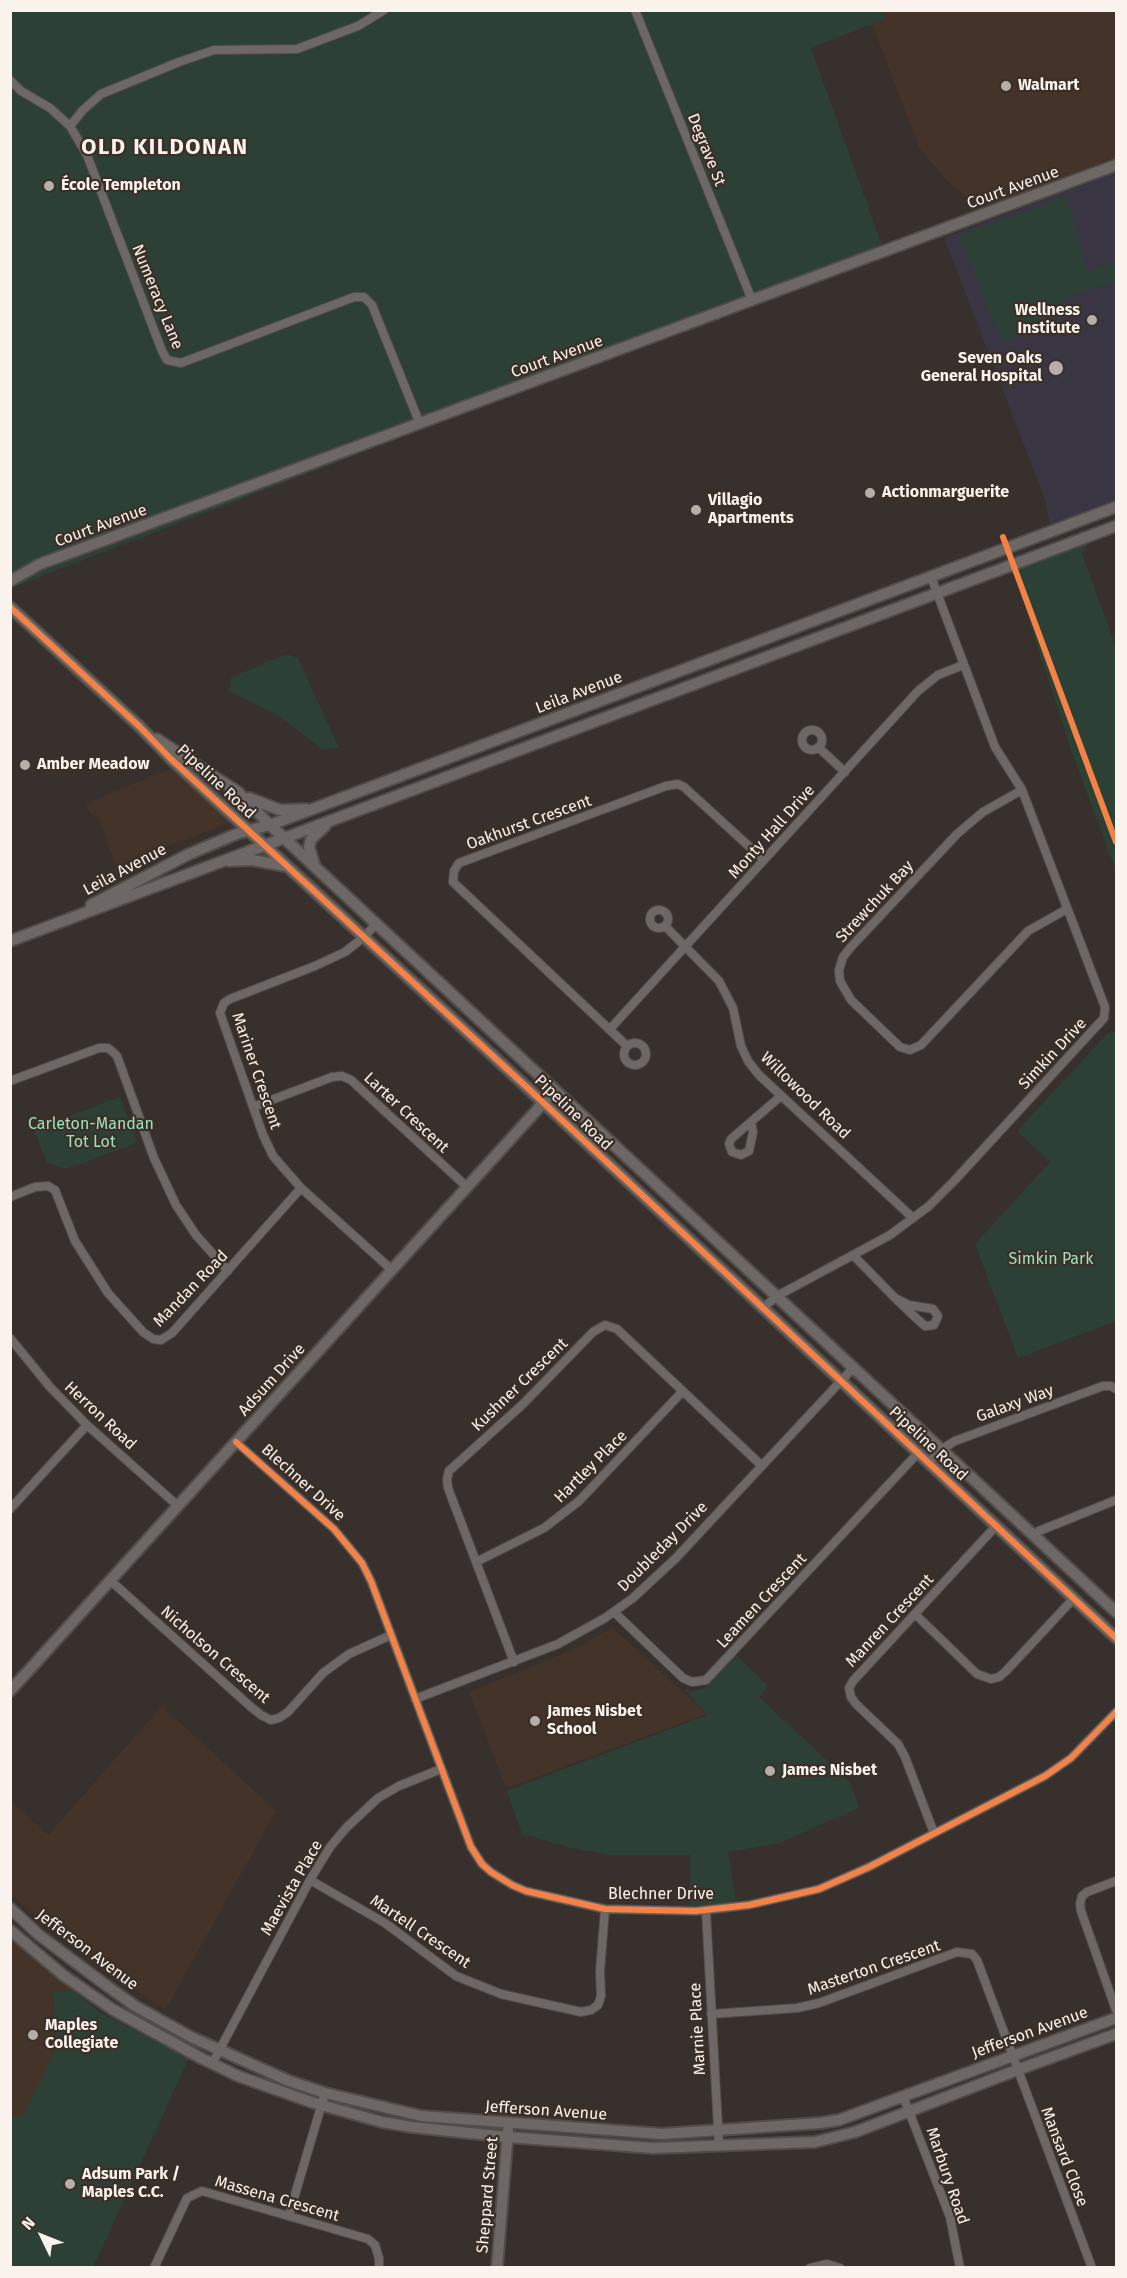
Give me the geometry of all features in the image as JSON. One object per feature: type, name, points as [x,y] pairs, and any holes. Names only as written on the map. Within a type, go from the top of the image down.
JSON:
[{"type":"street","points":[[70,126],[100,94],[179,62],[214,50],[297,49],[358,26],[384,10]]},
{"type":"street","name":"Degrave St","points":[[635,10],[752,300]]},
{"type":"street","name":"Numeracy Lane","points":[[10,80],[21,90],[50,108],[70,126],[87,155],[167,360],[181,363],[354,297],[363,297],[372,305],[420,424]]},
{"type":"street","name":"Court Avenue","points":[[10,581],[40,564],[1116,165]]},
{"type":"street","name":"Leila Avenue","points":[[59,923],[189,854],[313,810],[1116,507]]},
{"type":"street","name":"Leila Avenue","points":[[10,941],[1116,526]]},
{"type":"street","name":"Simkin Drive","points":[[762,1309],[777,1296],[854,1256],[890,1235],[913,1218],[954,1181],[1104,1018],[1105,1007],[1022,790],[995,747],[931,578]]},
{"type":"street","name":"Pipeline Road","points":[[13,611],[928,1463],[1115,1633]]},
{"type":"street","name":"Monty Hall Drive","points":[[610,1029],[918,690],[938,675],[963,665]]},
{"type":"street","name":"Pipeline Road","points":[[142,730],[209,771],[238,792],[270,825],[1116,1612]]},
{"type":"street","points":[[818,747],[845,772]]},
{"type":"street","name":"Oakhurst Crescent","points":[[627,1046],[453,882],[454,871],[459,863],[666,786],[678,784],[764,860]]},
{"type":"street","name":"Strewchuk Bay","points":[[1022,790],[983,812],[957,834],[850,948],[841,963],[840,981],[851,1000],[900,1047],[910,1050],[921,1045],[1028,931],[1067,909]]},
{"type":"street","points":[[238,792],[256,802],[280,810],[313,810]]},
{"type":"street","points":[[316,866],[310,855],[311,839],[332,820]]},
{"type":"street","points":[[222,861],[252,860],[288,867]]},
{"type":"street","name":"Mariner Crescent","points":[[377,923],[364,938],[345,952],[224,1003],[220,1013],[263,1135],[273,1156],[301,1188],[392,1270]]},
{"type":"street","name":"Willowood Road","points":[[665,926],[719,981],[733,1008],[741,1046],[748,1061],[781,1096],[913,1218]]},
{"type":"street","points":[[10,1081],[99,1048],[108,1048],[113,1052],[117,1056],[154,1158],[176,1205],[196,1235],[228,1271]]},
{"type":"street","name":"Larter Crescent","points":[[253,1107],[332,1077],[342,1076],[351,1080],[467,1187]]},
{"type":"street","name":"Adsum Drive","points":[[10,1691],[555,1090]]},
{"type":"street","points":[[751,1122],[781,1096]]},
{"type":"street","name":"Mandan Road","points":[[10,1197],[35,1187],[48,1186],[55,1190],[75,1241],[108,1293],[143,1332],[153,1339],[161,1340],[166,1338],[228,1271],[301,1188]]},
{"type":"street","points":[[854,1256],[896,1298],[925,1326],[934,1325],[938,1316],[933,1309],[909,1305],[896,1298]]},
{"type":"street","name":"Kushner Crescent","points":[[514,1662],[448,1488],[447,1479],[449,1471],[523,1404],[593,1332],[605,1325],[616,1329],[761,1465]]},
{"type":"street","name":"Herron Road","points":[[10,1338],[50,1387],[87,1425],[178,1506]]},
{"type":"street","name":"Doubleday Drive","points":[[415,1699],[558,1644],[614,1612],[642,1591],[676,1558],[854,1367]]},
{"type":"street","name":"Galaxy Way","points":[[928,1463],[942,1449],[955,1441],[1103,1386],[1116,1389]]},
{"type":"street","name":"Hartley Place","points":[[476,1562],[544,1528],[579,1502],[682,1392]]},
{"type":"street","points":[[10,1509],[87,1425]]},
{"type":"street","name":"Blechner Drive","points":[[236,1442],[334,1529],[351,1548],[368,1573],[471,1847],[482,1864],[491,1872],[526,1891],[605,1910],[706,1911],[749,1905],[819,1889],[869,1867],[1045,1776],[1071,1758],[1116,1712]]},
{"type":"street","name":"Leamen Crescent","points":[[614,1612],[683,1678],[692,1682],[706,1680],[918,1453]]},
{"type":"street","points":[[1034,1536],[1039,1531],[1116,1500]]},
{"type":"street","name":"Manren Crescent","points":[[934,1833],[898,1744],[856,1704],[851,1698],[849,1688],[996,1526]]},
{"type":"street","name":"Nicholson Crescent","points":[[111,1581],[251,1707],[271,1720],[288,1712],[323,1673],[349,1654],[391,1635]]},
{"type":"street","points":[[915,1614],[977,1674],[991,1680],[1006,1671],[1074,1598]]},
{"type":"street","name":"Maevista Place","points":[[212,2064],[310,1880],[330,1847],[378,1798],[399,1786],[441,1769]]},
{"type":"street","name":"Martell Crescent","points":[[310,1880],[385,1923],[456,1976],[501,1994],[582,2012],[598,2005],[601,1996],[600,1971],[605,1910]]},
{"type":"street","points":[[1116,1881],[1087,1892],[1082,1896],[1080,1904],[1116,2010]]},
{"type":"street","name":"Jefferson Avenue","points":[[10,1908],[70,1960],[113,1990],[156,2017],[218,2050],[289,2081],[421,2116],[662,2134],[839,2120],[1116,2018]]},
{"type":"street","name":"Marnie Place","points":[[706,1911],[719,2145]]},
{"type":"street","name":"Jefferson Avenue","points":[[10,1930],[63,1975],[112,2009],[212,2064],[266,2087],[364,2118],[412,2127],[508,2137],[653,2148],[815,2142],[855,2132],[1116,2034]]},
{"type":"street","name":"Masterton Crescent","points":[[711,2014],[797,2008],[819,2003],[957,1952],[966,1952],[972,1954],[976,1960],[1012,2055]]},
{"type":"street","points":[[112,2009],[113,1990]]},
{"type":"street","name":"Mansard Close","points":[[1012,2055],[1092,2268]]},
{"type":"street","points":[[289,2215],[325,2092]]},
{"type":"street","name":"Marbury Road","points":[[903,2096],[950,2217],[960,2268]]},
{"type":"street","name":"Sheppard Street","points":[[497,2268],[509,2124]]},
{"type":"street","name":"Massena Crescent","points":[[154,2268],[187,2198],[202,2191],[368,2240],[375,2245],[379,2268]]},
{"type":"street","points":[[810,2268],[827,2264],[840,2268]]},
{"type":"shaded area","name":"Walmart","points":[[867,11],[1116,11],[1116,157],[991,205],[968,198],[947,181],[919,147]]},
{"type":"shaded area","name":"Seven Oaks General Hospital","points":[[1116,172],[1116,501],[1050,524],[1045,499],[944,238]]},
{"type":"shaded area","points":[[174,767],[227,815],[231,822],[116,866],[99,819],[90,813],[86,804]]},
{"type":"shaded area","points":[[613,1628],[707,1714],[506,1788],[469,1692],[568,1652]]},
{"type":"shaded area","points":[[162,1706],[276,1811],[166,2009],[100,1969],[10,1894],[11,1801],[48,1835]]},
{"type":"shaded area","name":"Maples Collegiate","points":[[10,1937],[73,1990],[53,1992],[57,2078],[32,2115],[11,2115]]},
{"type":"green space","points":[[11,11],[882,11],[885,19],[811,48],[884,251],[11,588]]},
{"type":"green space","points":[[1067,196],[1087,271],[1116,261],[1116,281],[1061,299],[1062,319],[1003,342],[959,235]]},
{"type":"green space","points":[[1089,542],[1082,554],[1116,647],[1116,871],[1071,750],[1013,570]]},
{"type":"green space","points":[[286,654],[298,658],[339,748],[322,749],[279,716],[229,691],[231,678]]},
{"type":"green space","name":"Simkin Park","points":[[1116,1031],[1116,1321],[1018,1358],[975,1244],[1050,1162],[1017,1131],[1108,1033]]},
{"type":"green space","name":"Carleton-Mandan Tot Lot","points":[[120,1097],[137,1143],[66,1169],[47,1163],[34,1129]]},
{"type":"green space","points":[[736,1655],[768,1686],[759,1697],[850,1782],[859,1808],[776,1844],[728,1852],[736,1902],[690,1906],[690,1855],[612,1855],[571,1848],[522,1834],[507,1791],[707,1715],[684,1689],[691,1691],[703,1689]]},
{"type":"green space","name":"Adsum Park / Maples C.C.","points":[[73,1990],[99,2012],[189,2058],[93,2267],[11,2267],[11,2115],[24,2115],[56,2047],[53,1992]]},
{"type":"cycle path","points":[[1003,537],[1116,842]]},
{"type":"cycle path","points":[[10,607],[1116,1638]]},
{"type":"cycle path","points":[[236,1442],[334,1529],[362,1563],[371,1581],[471,1847],[482,1864],[491,1872],[526,1891],[605,1909],[696,1911],[749,1905],[819,1889],[869,1867],[1045,1776],[1071,1758],[1116,1712]]},
{"type":"place","name":"Walmart","points":[[1006,86]]},
{"type":"place","name":"École Templeton","points":[[49,186]]},
{"type":"place","name":"Wellness Institute","points":[[1092,320]]},
{"type":"place","name":"Seven Oaks General Hospital","points":[[1056,368]]},
{"type":"place","name":"Actionmarguerite","points":[[870,493]]},
{"type":"place","name":"Villagio Apartments","points":[[696,510]]},
{"type":"place","name":"Amber Meadow","points":[[25,765]]},
{"type":"place","name":"James Nisbet School","points":[[535,1721]]},
{"type":"place","name":"James Nisbet","points":[[770,1771]]},
{"type":"place","name":"Maples Collegiate","points":[[33,2035]]},
{"type":"place","name":"Adsum Park / Maples C.C.","points":[[70,2184]]},
{"type":"district","name":"OLD KILDONAN","points":[[165,148]]}]
